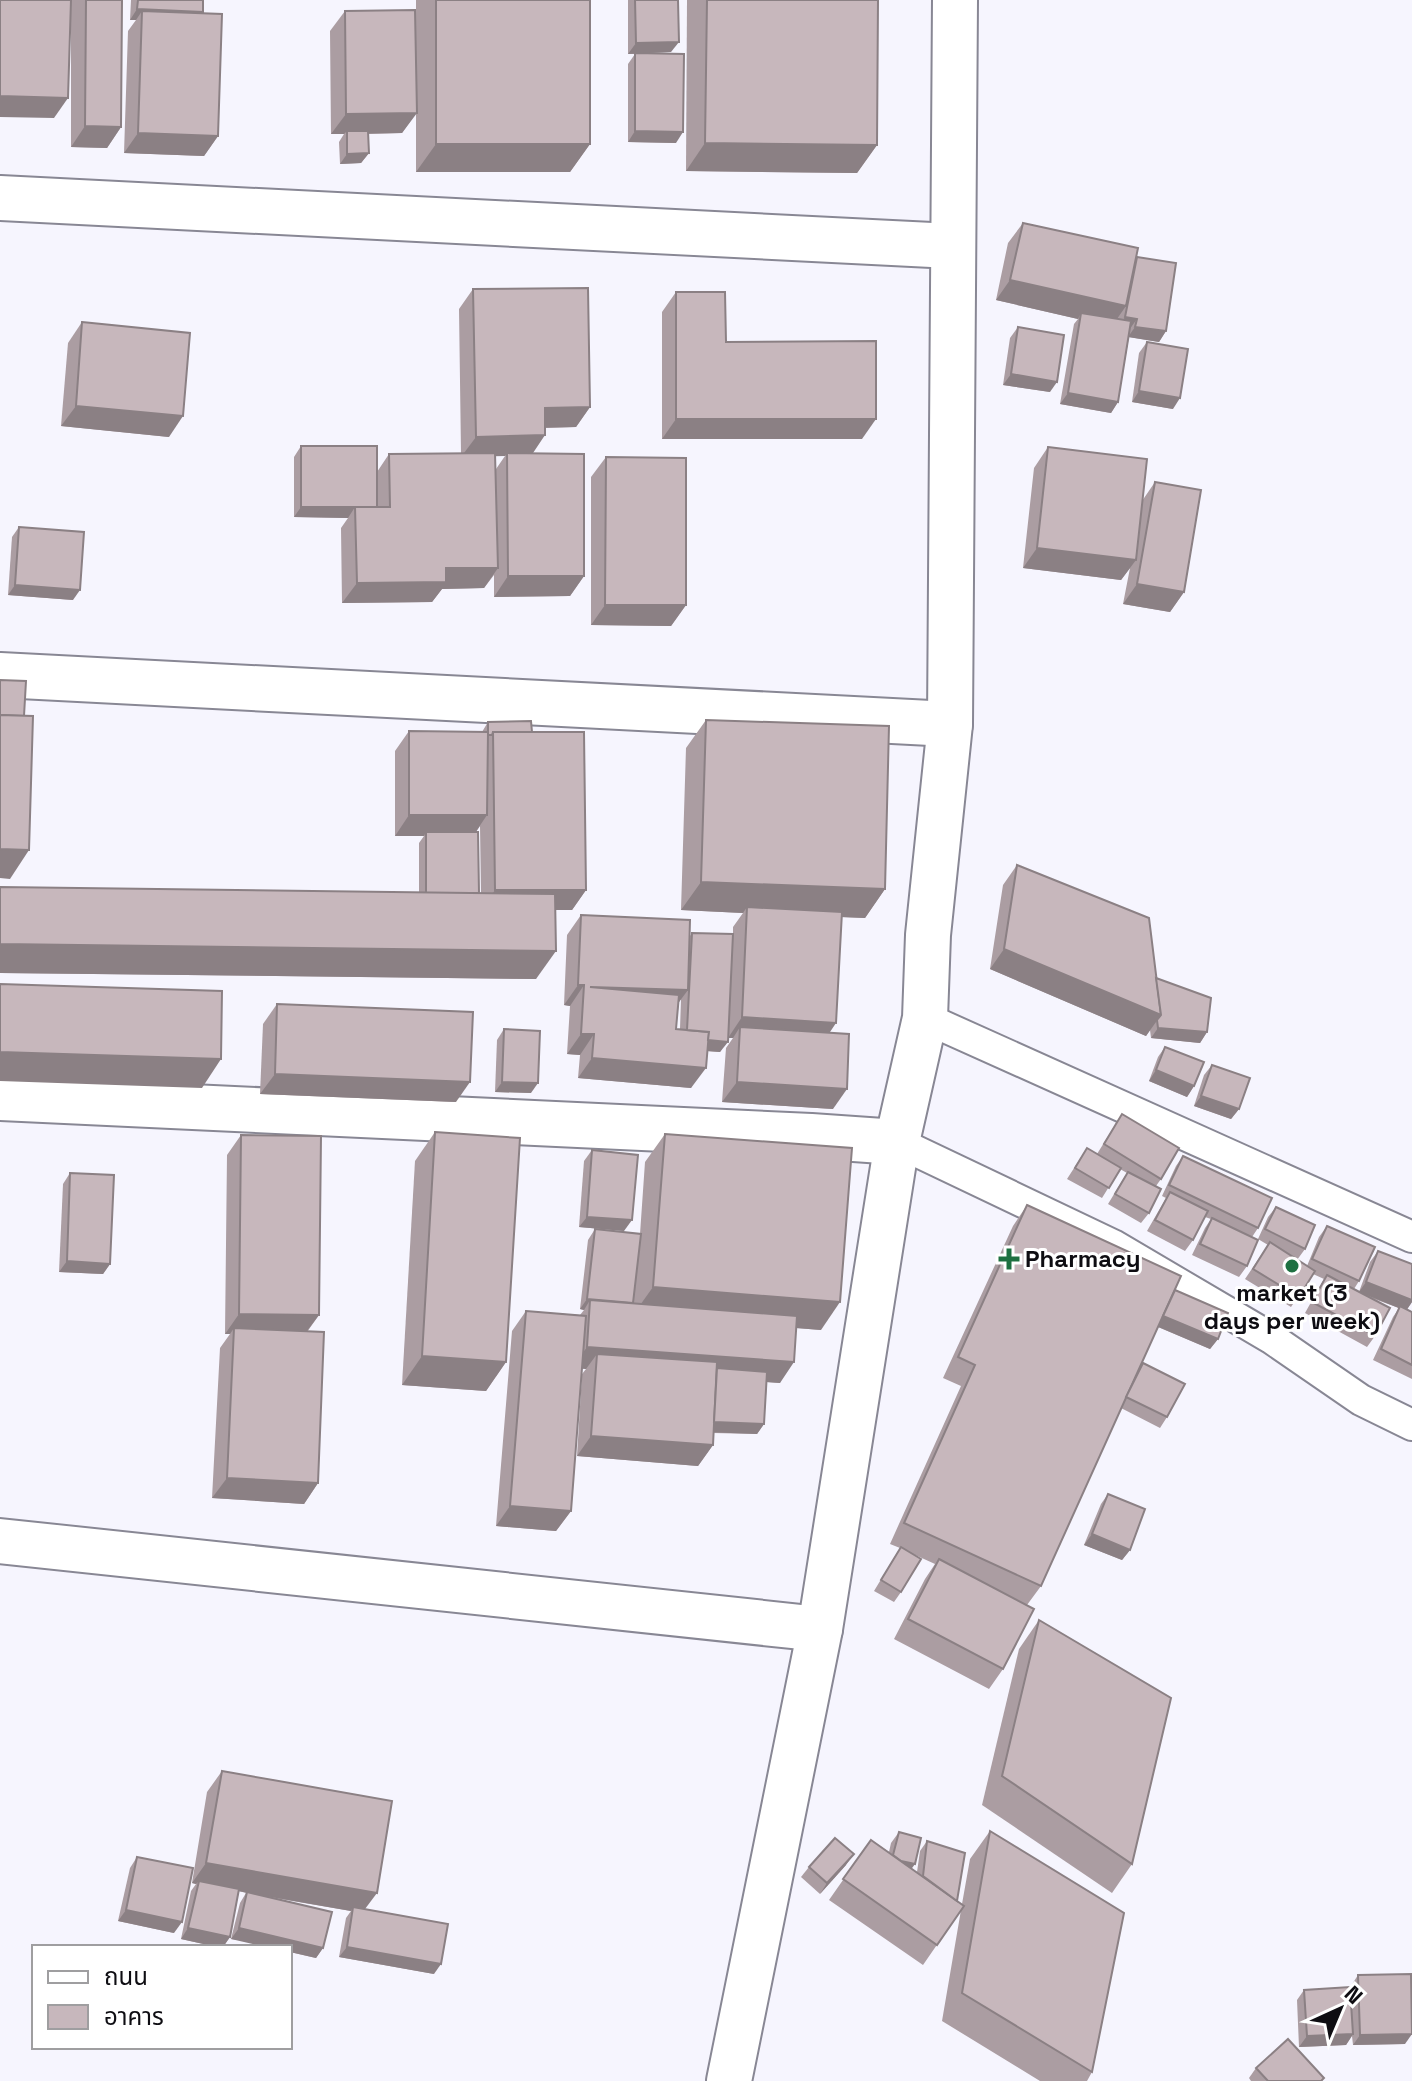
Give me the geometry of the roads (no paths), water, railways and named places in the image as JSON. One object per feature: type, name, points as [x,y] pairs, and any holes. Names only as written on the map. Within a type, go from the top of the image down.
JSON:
[{"type":"street","points":[[729,2081],[820,1629],[897,1142],[925,1018],[928,935],[950,724],[955,0]]},
{"type":"street","points":[[0,198],[952,246]]},
{"type":"street","points":[[0,675],[950,724]]},
{"type":"street","points":[[0,1098],[897,1142]]},
{"type":"street","points":[[0,1541],[820,1629]]},
{"type":"lane","points":[[925,1018],[1412,1237]]},
{"type":"lane","points":[[897,1142],[1113,1245],[1271,1338],[1361,1400],[1412,1425]]},
{"type":"place","name":"Pharmacy","points":[[1009,1259]]},
{"type":"place","name":"market (3 days per week)","points":[[1292,1266]]}]
